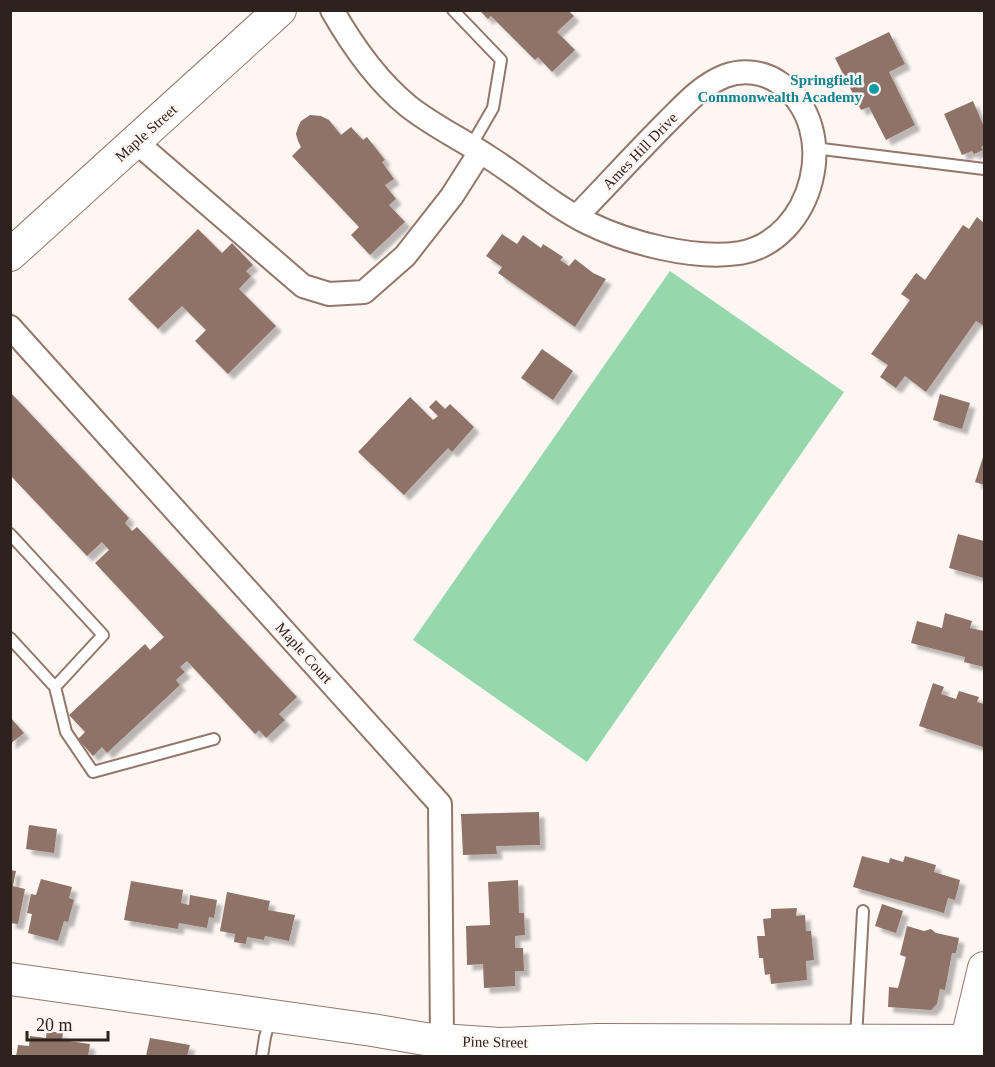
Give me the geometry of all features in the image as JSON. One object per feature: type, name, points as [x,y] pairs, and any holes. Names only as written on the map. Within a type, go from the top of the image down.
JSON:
[{"type":"main road","name":"Maple Street","points":[[10,255],[280,10]]},
{"type":"main road","points":[[971,1046],[984,968]]},
{"type":"main road","name":"Pine Street","points":[[10,979],[425,1039],[500,1044],[514,1050],[597,1040],[971,1046]]},
{"type":"street","name":"Ames Hill Drive","points":[[333,11],[359,53],[406,105],[433,124],[491,158],[555,204],[589,223],[630,239],[670,249],[710,255],[742,252],[770,241],[794,219],[802,206],[813,177],[814,148],[805,112],[799,102],[775,79],[757,73],[741,72],[727,75],[709,85],[685,104],[577,216]]},
{"type":"street","points":[[136,142],[303,286],[329,294],[364,292],[405,256],[452,196],[476,149]]},
{"type":"street","name":"Maple Court","points":[[10,327],[440,804],[442,1040]]},
{"type":"lane","points":[[453,10],[501,60],[493,108],[476,149]]},
{"type":"lane","points":[[814,148],[984,169]]},
{"type":"lane","points":[[10,534],[103,635],[55,687]]},
{"type":"lane","points":[[10,638],[55,687],[66,732],[93,772],[214,739]]},
{"type":"lane","points":[[839,1043],[863,910]]},
{"type":"lane","points":[[262,1056],[271,1016]]},
{"type":"green space","points":[[670,271],[844,392],[587,762],[413,640]]},
{"type":"building","points":[[479,10],[568,10],[574,16],[557,32],[575,50],[552,72],[538,57],[535,60],[491,16],[488,19]]},
{"type":"building","name":"Springfield Commonwealth Academy","points":[[889,32],[905,64],[889,72],[915,125],[886,140],[869,107],[861,110],[835,58]]},
{"type":"building","points":[[973,101],[984,127],[984,145],[981,147],[983,150],[974,154],[972,151],[962,155],[944,114]]},
{"type":"building","points":[[310,115],[321,116],[329,120],[341,135],[351,127],[363,140],[367,137],[385,160],[382,162],[394,179],[385,185],[396,199],[389,205],[405,222],[370,255],[351,235],[359,227],[292,156],[301,147],[296,134],[298,127],[301,121]]},
{"type":"building","points":[[977,217],[984,223],[984,326],[976,321],[926,392],[905,376],[896,388],[880,377],[888,365],[871,354],[910,300],[901,294],[916,273],[925,280],[963,225],[969,229]]},
{"type":"building","points":[[198,229],[222,253],[232,243],[253,265],[246,271],[251,276],[239,289],[276,326],[228,374],[195,341],[206,330],[182,306],[158,329],[128,299]]},
{"type":"building","points":[[502,234],[517,244],[523,235],[541,248],[543,244],[563,257],[560,260],[569,266],[575,259],[593,273],[606,279],[575,327],[498,273],[502,267],[486,256]]},
{"type":"building","points":[[542,349],[573,371],[553,400],[521,378]]},
{"type":"building","points":[[10,392],[129,518],[125,523],[132,531],[137,527],[297,697],[279,714],[285,720],[266,738],[259,730],[255,734],[187,661],[180,667],[185,672],[176,680],[180,685],[107,753],[102,747],[93,756],[78,739],[85,732],[69,715],[145,644],[150,650],[164,637],[95,563],[109,550],[102,542],[87,556],[10,475]]},
{"type":"building","points":[[940,394],[970,403],[962,429],[933,420]]},
{"type":"building","points":[[410,397],[433,420],[438,416],[429,407],[436,400],[445,409],[450,404],[474,427],[452,452],[448,448],[404,495],[358,452]]},
{"type":"building","points":[[984,454],[984,485],[975,482]]},
{"type":"building","points":[[958,534],[984,541],[984,578],[949,568]]},
{"type":"building","points":[[945,613],[972,621],[970,628],[984,631],[984,667],[964,662],[965,657],[911,643],[917,621],[942,628]]},
{"type":"building","points":[[933,683],[944,687],[941,694],[956,699],[959,691],[979,697],[977,702],[984,704],[983,747],[919,726]]},
{"type":"building","points":[[10,717],[24,733],[10,744]]},
{"type":"building","points":[[539,812],[540,845],[496,846],[497,854],[463,855],[461,814]]},
{"type":"building","points":[[29,825],[57,829],[54,853],[26,849]]},
{"type":"building","points":[[862,856],[889,863],[890,858],[903,862],[905,856],[936,865],[934,872],[960,880],[955,900],[948,898],[944,913],[853,887]]},
{"type":"building","points":[[10,870],[16,871],[13,886],[25,889],[18,924],[10,923]]},
{"type":"building","points":[[41,879],[72,887],[69,898],[74,900],[68,922],[64,921],[58,941],[28,933],[32,914],[27,913],[31,894],[36,895]]},
{"type":"building","points":[[518,880],[519,913],[524,913],[525,935],[515,936],[515,948],[523,948],[524,971],[515,971],[515,986],[484,988],[483,964],[467,965],[466,926],[490,925],[488,882]]},
{"type":"building","points":[[131,881],[183,890],[181,903],[189,905],[190,895],[217,900],[214,918],[209,917],[207,928],[179,923],[178,929],[124,920]]},
{"type":"building","points":[[227,892],[270,901],[268,910],[295,915],[289,941],[265,936],[264,940],[247,937],[246,944],[234,942],[235,934],[220,931]]},
{"type":"building","points":[[882,904],[903,911],[896,933],[875,926]]},
{"type":"building","points":[[797,908],[796,916],[805,915],[806,931],[811,931],[814,960],[806,961],[807,980],[771,984],[770,974],[765,975],[763,958],[759,958],[757,936],[765,936],[763,919],[771,918],[771,909]]},
{"type":"building","points":[[907,926],[924,931],[931,929],[936,933],[959,938],[956,953],[952,953],[945,990],[940,989],[937,1004],[931,1010],[888,1007],[889,987],[898,988],[906,957],[900,955]]},
{"type":"building","points":[[47,1031],[63,1033],[62,1040],[90,1044],[88,1056],[16,1056],[18,1045],[29,1046],[30,1036],[46,1038]]},
{"type":"building","points":[[150,1038],[190,1045],[187,1056],[146,1056]]},
{"type":"place","name":"Springfield Commonwealth Academy","points":[[874,89]]}]
